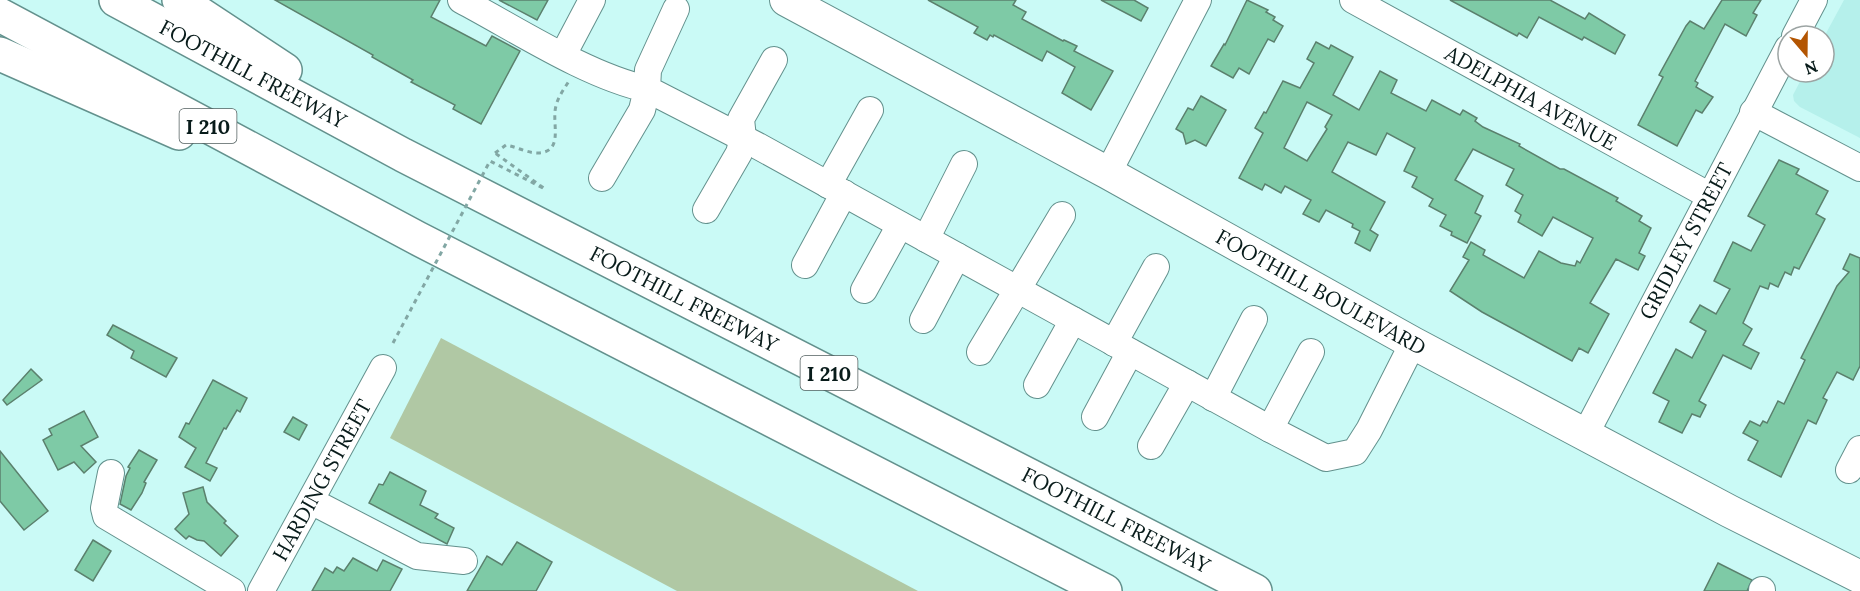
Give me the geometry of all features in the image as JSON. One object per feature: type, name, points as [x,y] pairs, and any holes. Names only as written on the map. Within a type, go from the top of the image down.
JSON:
[{"type":"highway","name":"FOOTHILL FREEWAY","points":[[116,0],[403,155],[1255,591]]},
{"type":"highway","points":[[179,0],[300,79],[403,155]]},
{"type":"highway","name":"I 210","points":[[0,15],[417,238],[1105,591]]},
{"type":"highway","points":[[0,54],[417,238]]},
{"type":"main road","name":"FOOTHILL BOULEVARD","points":[[786,0],[1108,173],[1413,343],[1729,511],[1860,577]]},
{"type":"street","points":[[461,0],[571,59],[630,85],[647,89],[743,138],[1326,458],[1355,452],[1369,430],[1413,343]]},
{"type":"street","points":[[571,59],[592,0]]},
{"type":"street","points":[[1108,173],[1198,0]]},
{"type":"street","name":"ADELPHIA AVENUE","points":[[1353,0],[1710,196]]},
{"type":"street","points":[[1801,24],[1814,0]]},
{"type":"street","points":[[602,178],[642,110],[647,89],[648,70],[676,9]]},
{"type":"street","points":[[706,210],[739,153],[743,138],[741,119],[774,60]]},
{"type":"street","name":"GRIDLEY STREET","points":[[1585,435],[1776,70]]},
{"type":"street","points":[[805,265],[870,110]]},
{"type":"street","points":[[1753,112],[1860,168]]},
{"type":"street","points":[[926,239],[964,164]]},
{"type":"street","points":[[980,352],[1062,215]]},
{"type":"street","points":[[864,290],[900,225]]},
{"type":"street","points":[[922,320],[957,256]]},
{"type":"street","points":[[1095,417],[1156,267]]},
{"type":"street","points":[[1213,398],[1254,319]]},
{"type":"street","points":[[1038,386],[1073,320]]},
{"type":"street","points":[[1270,429],[1311,352]]},
{"type":"street","name":"HARDING STREET","points":[[261,591],[383,368]]},
{"type":"street","points":[[1151,446],[1187,383]]},
{"type":"street","points":[[111,473],[104,508],[106,516],[232,591]]},
{"type":"street","points":[[311,501],[417,556],[464,561]]},
{"type":"path","points":[[393,343],[490,161],[545,189],[495,153],[506,145],[531,153],[549,150],[555,141],[554,116],[571,59]]},
{"type":"shaded area","points":[[1844,0],[1860,0],[1860,138],[1800,107],[1794,101],[1793,95],[1799,84],[1836,84],[1836,24],[1831,24]]},
{"type":"green space","points":[[441,338],[918,591],[677,591],[390,438]]},
{"type":"building","points":[[275,0],[440,0],[431,17],[486,46],[492,36],[520,51],[481,124],[453,109],[455,105],[411,82],[413,80],[372,57],[373,55]]},
{"type":"building","points":[[499,0],[548,0],[537,20]]},
{"type":"building","points":[[928,0],[1016,0],[1013,5],[1026,12],[1022,19],[1077,46],[1074,51],[1113,71],[1091,110],[1062,93],[1075,67],[1047,51],[1042,61],[994,35],[993,37],[990,35],[987,40],[974,33],[978,27]]},
{"type":"building","points":[[1101,0],[1134,0],[1148,8],[1141,21]]},
{"type":"building","points":[[1247,0],[1268,10],[1266,12],[1275,17],[1273,20],[1283,26],[1274,42],[1268,39],[1249,74],[1239,68],[1233,78],[1211,66],[1225,45]]},
{"type":"building","points":[[1450,0],[1550,0],[1585,19],[1589,13],[1625,35],[1615,54],[1584,37],[1582,40],[1539,17],[1527,38],[1519,33],[1517,36]]},
{"type":"building","points":[[1722,0],[1761,0],[1753,13],[1757,15],[1746,36],[1725,24],[1695,81],[1698,83],[1696,87],[1713,97],[1702,113],[1696,110],[1677,146],[1638,125],[1663,77],[1659,75],[1686,26],[1690,21],[1704,29]]},
{"type":"building","points":[[1316,42],[1329,49],[1331,45],[1353,57],[1333,95],[1359,110],[1380,71],[1397,80],[1391,93],[1426,111],[1432,100],[1460,115],[1463,110],[1477,118],[1475,121],[1483,127],[1520,144],[1519,146],[1560,169],[1618,198],[1616,201],[1642,216],[1639,221],[1651,228],[1639,253],[1645,256],[1638,270],[1616,259],[1590,303],[1609,314],[1588,353],[1579,348],[1572,361],[1482,312],[1450,291],[1469,260],[1463,257],[1471,242],[1485,250],[1483,255],[1524,278],[1539,251],[1561,263],[1575,266],[1577,261],[1580,263],[1593,238],[1553,217],[1542,236],[1518,222],[1521,215],[1515,211],[1523,195],[1506,185],[1514,169],[1473,149],[1455,180],[1483,196],[1475,213],[1481,216],[1467,243],[1440,226],[1446,215],[1429,206],[1433,199],[1412,187],[1417,177],[1404,171],[1415,148],[1387,133],[1376,155],[1348,142],[1332,172],[1385,202],[1370,230],[1378,235],[1370,251],[1355,243],[1360,231],[1352,227],[1353,224],[1326,210],[1319,222],[1303,214],[1311,200],[1285,186],[1281,193],[1265,184],[1262,190],[1239,178],[1263,133],[1255,128],[1264,112],[1266,113],[1283,81],[1300,88],[1314,63],[1307,59]],"holes":[[[1307,102],[1332,115],[1325,127],[1327,129],[1307,161],[1284,148]]]},
{"type":"building","points":[[1201,96],[1226,110],[1206,146],[1195,140],[1186,144],[1183,133],[1176,129],[1188,108],[1193,110]]},
{"type":"building","points":[[1779,160],[1799,169],[1796,174],[1828,191],[1816,214],[1825,219],[1799,269],[1794,267],[1791,275],[1785,272],[1778,287],[1770,283],[1768,289],[1760,286],[1743,323],[1752,329],[1743,345],[1759,353],[1751,369],[1723,355],[1699,401],[1706,405],[1700,417],[1692,414],[1682,433],[1659,422],[1669,401],[1653,393],[1676,349],[1692,358],[1706,331],[1690,322],[1700,305],[1716,314],[1730,289],[1714,281],[1733,242],[1751,251],[1765,225],[1748,216]]},
{"type":"building","points":[[1850,254],[1860,258],[1860,366],[1853,380],[1837,372],[1823,398],[1827,400],[1816,424],[1808,420],[1781,477],[1748,460],[1758,441],[1743,433],[1750,421],[1760,426],[1763,421],[1767,423],[1778,401],[1784,404],[1805,360],[1801,358],[1837,286],[1849,272],[1843,269]]},
{"type":"building","points":[[113,325],[177,358],[166,377],[131,358],[134,351],[107,335]]},
{"type":"building","points":[[31,369],[42,380],[7,405],[3,400]]},
{"type":"building","points":[[213,380],[247,398],[240,412],[237,410],[226,429],[224,428],[206,463],[217,468],[210,481],[185,467],[196,448],[179,437],[186,423],[189,424]]},
{"type":"building","points":[[84,411],[98,437],[81,446],[96,462],[84,473],[74,462],[58,470],[43,440],[52,435],[49,429]]},
{"type":"building","points":[[293,417],[307,425],[299,440],[284,432]]},
{"type":"building","points":[[139,450],[157,460],[144,482],[146,483],[142,493],[131,510],[120,504],[130,468],[128,467]]},
{"type":"building","points":[[0,451],[48,511],[24,530],[0,501]]},
{"type":"building","points":[[390,472],[426,491],[420,505],[438,514],[435,518],[454,528],[447,544],[369,503],[379,484],[383,485]]},
{"type":"building","points":[[203,487],[207,502],[238,536],[221,556],[204,541],[189,536],[186,539],[175,529],[189,514],[183,493]]},
{"type":"building","points":[[93,540],[111,551],[93,581],[75,570]]},
{"type":"building","points":[[517,542],[552,562],[536,591],[467,591],[487,556],[502,565]]},
{"type":"building","points":[[353,558],[377,571],[383,560],[402,569],[390,591],[312,591],[325,568],[333,573],[337,567],[344,571]]},
{"type":"building","points":[[1718,563],[1752,580],[1747,591],[1704,591]]}]
